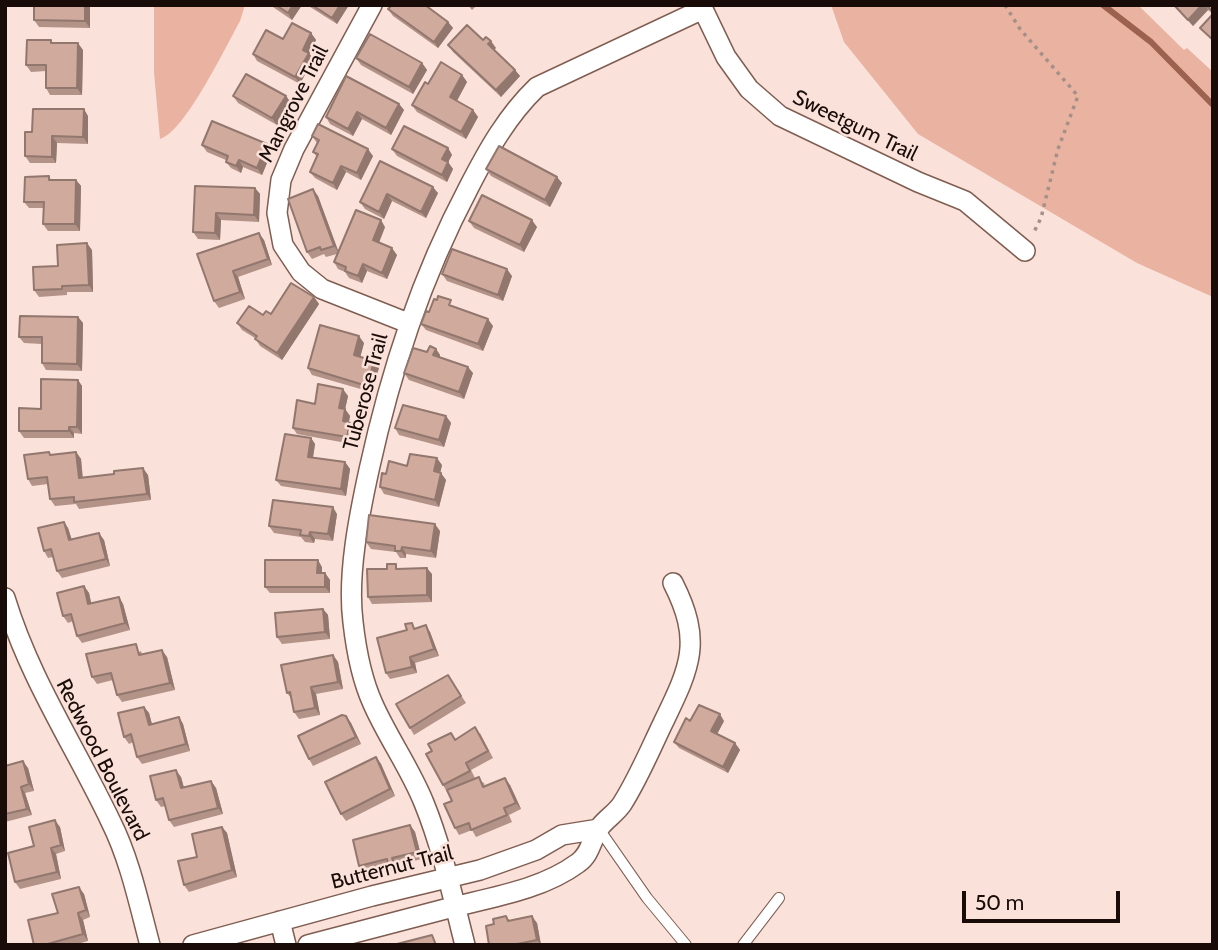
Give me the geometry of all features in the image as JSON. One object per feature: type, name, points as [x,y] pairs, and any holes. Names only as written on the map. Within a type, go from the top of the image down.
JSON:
[{"type":"street","name":"Mangrove Trail","points":[[372,5],[285,169],[277,196],[278,220],[289,257],[311,281],[322,289],[408,323]]},
{"type":"street","name":"Tuberose Trail","points":[[466,945],[424,802],[373,704],[353,622],[354,559],[362,503],[376,440],[408,323],[464,196],[492,144],[518,105],[537,87],[702,7]]},
{"type":"street","name":"Sweetgum Trail","points":[[702,7],[749,89],[779,116],[918,182],[965,201],[1025,251]]},
{"type":"street","points":[[308,945],[516,891],[578,863],[589,852],[599,829],[621,805],[643,765],[686,670],[692,638],[685,607],[673,583]]},
{"type":"street","name":"Redwood Boulevard","points":[[5,598],[37,682],[112,823],[126,859],[150,945]]},
{"type":"street","name":"Butternut Trail","points":[[193,945],[480,870],[536,850],[562,835],[599,829]]},
{"type":"street","points":[[280,921],[286,945]]},
{"type":"lane","points":[[599,829],[646,898],[686,945]]},
{"type":"lane","points":[[743,945],[779,898]]},
{"type":"path","points":[[1005,5],[1020,29],[1078,96],[1058,149],[1041,218],[1025,251]]},
{"type":"shaded area","points":[[154,5],[245,5],[240,21],[193,105],[170,133],[160,139],[154,72]]},
{"type":"shaded area","points":[[831,5],[1138,5],[1184,50],[1187,48],[1213,72],[1213,297],[1137,263],[918,134],[844,42]]},
{"type":"building","points":[[34,5],[85,5],[85,21],[34,20]]},
{"type":"building","points":[[276,5],[293,5],[288,13]]},
{"type":"building","points":[[312,5],[340,5],[332,18]]},
{"type":"building","points":[[392,5],[425,5],[448,22],[434,42],[388,9]]},
{"type":"building","points":[[1174,5],[1202,5],[1188,20]]},
{"type":"building","points":[[1213,14],[1213,40],[1200,28]]},
{"type":"building","points":[[292,23],[311,33],[303,50],[309,53],[295,77],[253,54],[266,30],[283,39]]},
{"type":"building","points":[[467,25],[483,40],[486,37],[491,41],[488,44],[515,70],[496,90],[448,45]]},
{"type":"building","points":[[370,34],[422,63],[409,87],[356,58]]},
{"type":"building","points":[[27,40],[78,43],[77,88],[46,88],[46,65],[26,65]]},
{"type":"building","points":[[441,62],[462,75],[450,97],[473,110],[461,132],[412,105]]},
{"type":"building","points":[[246,74],[286,96],[272,118],[233,96]]},
{"type":"building","points":[[346,76],[399,104],[386,128],[357,112],[348,129],[326,117]]},
{"type":"building","points":[[33,109],[84,109],[83,137],[52,136],[52,157],[25,156],[25,132],[32,132]]},
{"type":"building","points":[[212,121],[267,144],[257,168],[239,160],[236,166],[226,162],[228,156],[202,145]]},
{"type":"building","points":[[318,124],[368,149],[357,173],[341,166],[333,183],[310,172],[318,154],[313,152],[319,140],[312,136]]},
{"type":"building","points":[[404,126],[448,148],[442,159],[448,162],[442,175],[392,149]]},
{"type":"building","points":[[499,146],[557,177],[545,200],[486,169]]},
{"type":"building","points":[[380,161],[433,187],[421,212],[387,194],[379,212],[360,202]]},
{"type":"building","points":[[49,176],[49,180],[76,180],[75,224],[43,224],[44,202],[24,202],[25,177]]},
{"type":"building","points":[[195,186],[255,188],[254,215],[216,213],[215,233],[193,232]]},
{"type":"building","points":[[313,189],[334,246],[307,252],[288,199]]},
{"type":"building","points":[[482,195],[532,220],[520,245],[469,221]]},
{"type":"building","points":[[356,210],[381,220],[373,240],[392,248],[382,273],[363,264],[358,276],[345,271],[346,267],[334,262]]},
{"type":"building","points":[[259,233],[268,259],[233,271],[240,292],[214,301],[197,254]]},
{"type":"building","points":[[87,243],[89,285],[34,290],[33,267],[58,266],[57,245]]},
{"type":"building","points":[[452,249],[507,269],[498,295],[442,274]]},
{"type":"building","points":[[291,283],[314,297],[277,353],[237,323],[249,306],[263,315],[266,311],[271,314]]},
{"type":"building","points":[[438,296],[451,300],[449,305],[488,319],[478,344],[421,324],[426,311],[429,312]]},
{"type":"building","points":[[20,316],[78,317],[77,364],[42,363],[42,337],[19,337]]},
{"type":"building","points":[[320,325],[359,336],[354,355],[374,361],[367,386],[308,368]]},
{"type":"building","points":[[430,346],[436,349],[433,355],[468,367],[459,392],[404,373],[413,348],[427,352]]},
{"type":"building","points":[[41,379],[78,380],[77,427],[69,427],[69,431],[19,431],[19,408],[41,409]]},
{"type":"building","points":[[318,384],[343,389],[339,408],[345,409],[343,421],[350,423],[347,437],[293,428],[297,400],[315,404]]},
{"type":"building","points":[[403,405],[446,416],[439,440],[395,428]]},
{"type":"building","points":[[285,434],[311,438],[308,457],[345,462],[341,489],[276,480]]},
{"type":"building","points":[[49,452],[50,455],[76,452],[79,478],[143,468],[147,494],[74,502],[74,497],[50,499],[47,477],[28,479],[24,455]]},
{"type":"building","points":[[410,454],[437,458],[434,471],[441,473],[435,500],[380,487],[382,473],[386,474],[389,461],[407,466]]},
{"type":"building","points":[[273,500],[333,507],[328,534],[310,532],[309,536],[300,535],[301,530],[269,526]]},
{"type":"building","points":[[369,515],[435,524],[431,551],[402,547],[401,551],[395,551],[395,546],[366,542]]},
{"type":"building","points":[[64,522],[69,540],[99,533],[106,559],[57,571],[51,549],[44,551],[38,528]]},
{"type":"building","points":[[265,560],[318,560],[317,573],[325,573],[325,587],[265,587]]},
{"type":"building","points":[[387,564],[396,564],[396,569],[427,568],[427,595],[368,597],[367,569],[387,569]]},
{"type":"building","points":[[84,586],[88,604],[119,597],[125,623],[77,636],[71,614],[63,616],[57,593]]},
{"type":"building","points":[[323,609],[325,632],[277,637],[275,613]]},
{"type":"building","points":[[412,623],[414,629],[426,625],[434,649],[410,657],[412,667],[386,673],[377,638],[407,630],[405,624]]},
{"type":"building","points":[[136,644],[139,655],[162,650],[170,683],[117,695],[111,673],[92,677],[86,654]]},
{"type":"building","points":[[333,655],[338,682],[311,687],[315,708],[294,712],[281,665]]},
{"type":"building","points":[[448,675],[461,696],[410,728],[396,704]]},
{"type":"building","points":[[699,705],[720,714],[711,731],[735,743],[723,767],[674,742],[686,718],[690,721]]},
{"type":"building","points":[[144,707],[149,725],[179,717],[186,744],[137,757],[131,734],[124,737],[118,713]]},
{"type":"building","points":[[342,715],[346,716],[356,737],[309,759],[298,736]]},
{"type":"building","points":[[475,727],[488,751],[466,763],[470,771],[443,785],[426,754],[432,751],[428,744],[451,733],[455,740]]},
{"type":"building","points":[[376,757],[390,789],[341,814],[325,782]]},
{"type":"building","points":[[23,761],[29,784],[21,787],[27,809],[5,814],[5,766]]},
{"type":"building","points":[[176,770],[181,788],[211,781],[218,808],[169,820],[163,798],[156,800],[150,776]]},
{"type":"building","points":[[479,777],[483,787],[505,778],[516,803],[504,808],[507,815],[471,830],[469,823],[455,828],[444,804],[452,801],[447,790]]},
{"type":"building","points":[[55,820],[61,845],[51,848],[57,872],[15,882],[8,853],[34,846],[29,827]]},
{"type":"building","points":[[410,825],[417,852],[392,858],[394,863],[388,864],[387,859],[359,866],[353,840]]},
{"type":"building","points":[[222,827],[232,870],[184,885],[178,861],[197,857],[192,834]]},
{"type":"building","points":[[79,887],[86,910],[78,913],[83,934],[44,945],[34,945],[28,920],[58,913],[52,894]]},
{"type":"building","points":[[506,916],[508,921],[532,916],[537,940],[512,945],[489,945],[486,926],[494,924],[493,919]]},
{"type":"building","points":[[432,935],[436,945],[393,945]]},
{"type":"waterway","points":[[1103,5],[1151,42],[1213,105]]}]
